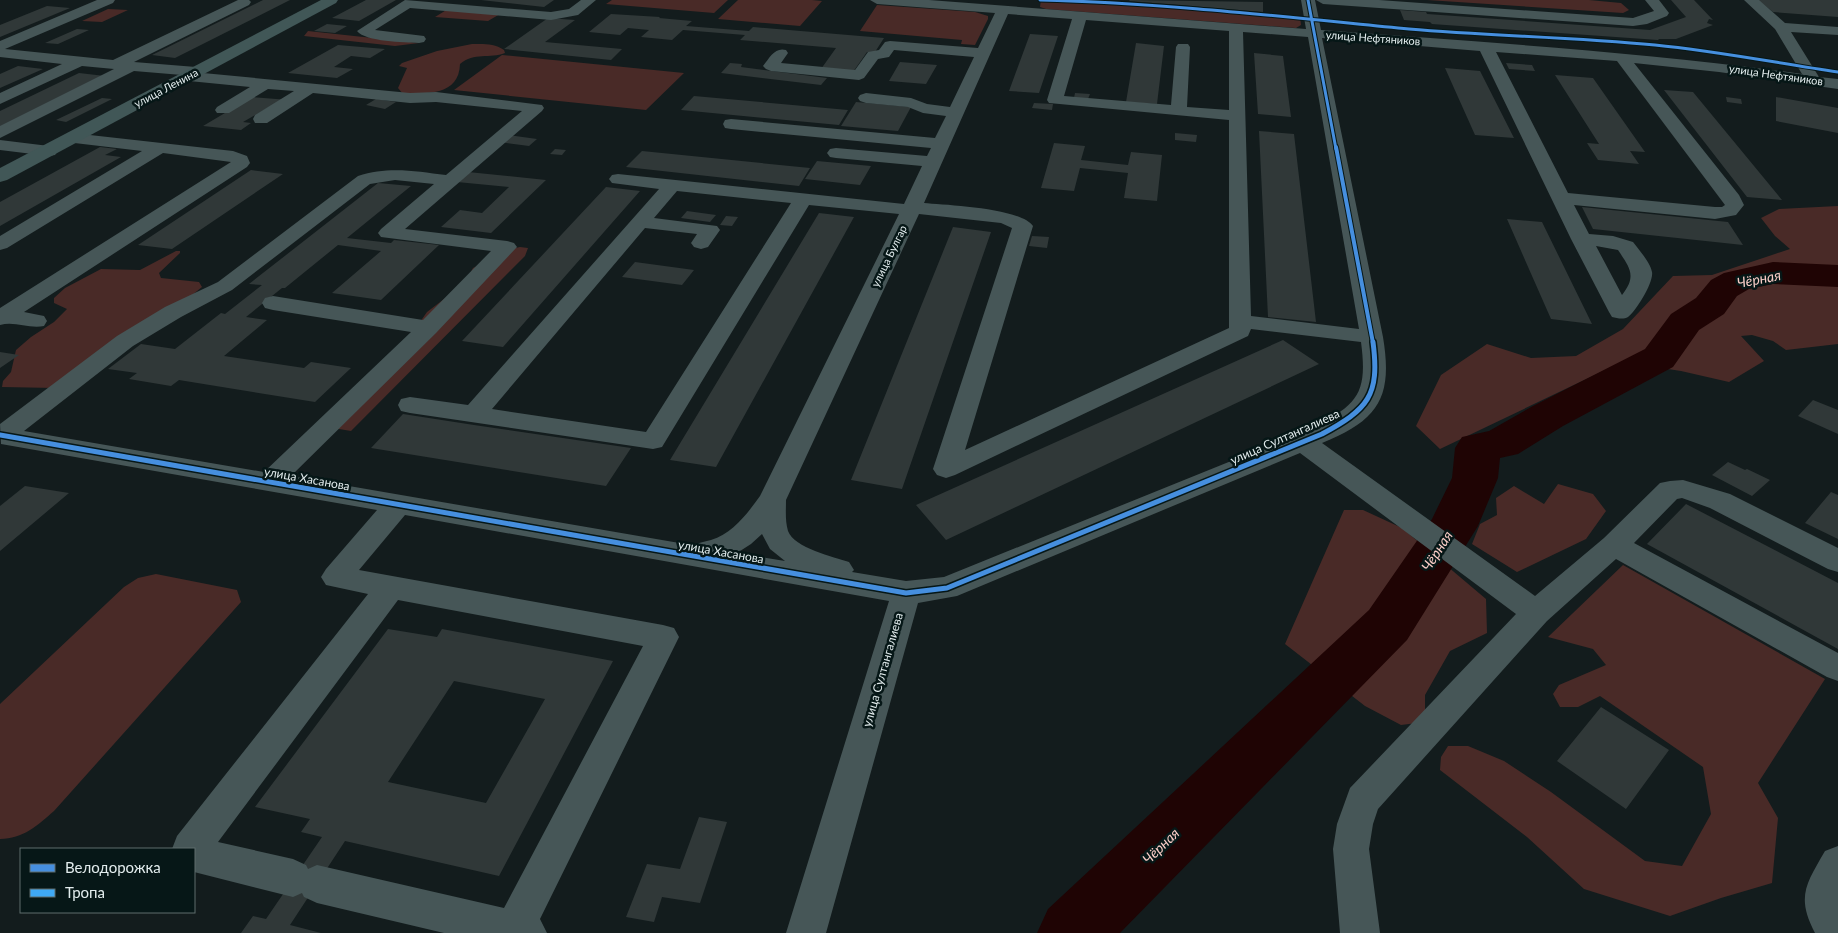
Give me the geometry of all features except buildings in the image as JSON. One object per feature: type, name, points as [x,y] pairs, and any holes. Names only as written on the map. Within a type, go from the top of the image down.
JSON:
[{"type":"main road","name":"улица Ленина","points":[[0,176],[332,0]]},
{"type":"street","points":[[0,46],[108,0]]},
{"type":"street","points":[[226,0],[246,1]]},
{"type":"street","points":[[419,39],[370,34],[364,30],[412,2],[551,16],[573,12],[589,0]]},
{"type":"street","name":"улица Нефтяников","points":[[879,0],[1032,6],[1080,16],[1622,57],[1719,67],[1838,84]]},
{"type":"street","points":[[1308,0],[1633,22],[1642,21],[1662,13],[1652,0]]},
{"type":"street","name":"улица Султангалиева","points":[[806,933],[906,593],[947,588],[1303,442],[1355,415],[1374,392],[1376,381],[1372,337],[1308,0]]},
{"type":"street","points":[[1751,0],[1781,27],[1813,80]]},
{"type":"street","points":[[0,133],[246,1]]},
{"type":"street","name":"улица Булгар","points":[[681,555],[716,550],[737,541],[751,529],[772,500],[912,209],[984,53],[1003,4]]},
{"type":"street","points":[[1080,16],[1055,100],[1237,116]]},
{"type":"street","points":[[1781,27],[1838,31]]},
{"type":"street","points":[[618,179],[1005,218],[1023,226],[946,469],[1240,331],[1236,28]]},
{"type":"street","points":[[780,53],[771,66],[859,75],[873,56],[884,54],[890,44],[984,53]]},
{"type":"street","points":[[1179,111],[1183,47]]},
{"type":"street","points":[[1486,47],[1581,240]]},
{"type":"street","points":[[30,56],[62,50],[193,74],[265,84],[410,98],[436,97],[536,108],[388,233],[506,246],[428,328],[269,482]]},
{"type":"street","points":[[0,54],[115,64],[132,62]]},
{"type":"street","points":[[1561,198],[1715,213],[1727,212],[1734,205],[1622,57]]},
{"type":"street","points":[[0,99],[81,61]]},
{"type":"street","points":[[1476,62],[1495,64]]},
{"type":"street","points":[[223,110],[265,84]]},
{"type":"street","points":[[261,119],[310,88]]},
{"type":"street","points":[[866,98],[912,103],[923,108],[955,113]]},
{"type":"street","points":[[731,124],[937,153]]},
{"type":"street","points":[[2,317],[241,163],[241,160],[233,156],[72,138]]},
{"type":"street","points":[[0,145],[49,151]]},
{"type":"street","points":[[0,244],[160,148]]},
{"type":"street","points":[[836,153],[937,153]]},
{"type":"street","points":[[0,435],[126,341],[172,312],[225,286],[364,180],[376,175],[387,174],[449,181]]},
{"type":"street","points":[[474,414],[672,185]]},
{"type":"street","points":[[410,405],[653,441],[803,199]]},
{"type":"street","points":[[640,222],[710,230],[701,242]]},
{"type":"street","points":[[273,303],[428,328]]},
{"type":"street","points":[[2,317],[36,321]]},
{"type":"street","points":[[1240,321],[1372,337]]},
{"type":"street","name":"улица Хасанова","points":[[0,435],[397,506],[906,593]]},
{"type":"street","points":[[1303,442],[1536,613]]},
{"type":"street","points":[[1360,933],[1351,849],[1355,824],[1363,800],[1536,613],[1614,545],[1670,490],[1683,489],[1720,501],[1838,561]]},
{"type":"street","name":"улица Булгар","points":[[772,500],[771,527],[776,539],[784,548],[906,593]]},
{"type":"street","points":[[195,854],[521,931],[663,638],[336,577],[397,506]]},
{"type":"street","points":[[1614,545],[1838,668]]},
{"type":"street","points":[[191,848],[391,587]]},
{"type":"street","points":[[1837,933],[1826,918],[1821,902],[1823,891],[1838,864]]},
{"type":"shaded area","points":[[612,0],[728,0],[714,13],[606,4]]},
{"type":"shaded area","points":[[738,0],[822,1],[800,26],[718,19]]},
{"type":"shaded area","points":[[1041,0],[1085,0],[1300,16],[1301,25],[1296,28],[1046,9],[1040,7]]},
{"type":"shaded area","points":[[1427,0],[1589,0],[1621,3],[1629,10],[1623,13]]},
{"type":"shaded area","points":[[877,5],[975,12],[988,16],[988,19],[975,45],[961,44],[962,40],[860,31]]},
{"type":"shaded area","points":[[108,9],[128,10],[102,22],[82,21]]},
{"type":"shaded area","points":[[448,9],[500,14],[488,21],[435,17]]},
{"type":"shaded area","points":[[308,31],[419,43],[395,46],[304,36]]},
{"type":"shaded area","points":[[472,44],[493,45],[504,50],[505,53],[465,60],[460,64],[454,82],[440,91],[403,94],[398,88],[407,68],[399,66],[402,63],[437,51]]},
{"type":"shaded area","points":[[502,55],[684,73],[646,110],[454,90]]},
{"type":"shaded area","points":[[1838,206],[1838,344],[1786,350],[1773,341],[1752,335],[1741,336],[1764,361],[1729,382],[1681,371],[1622,362],[1440,449],[1416,426],[1441,375],[1487,344],[1531,358],[1576,356],[1623,329],[1673,276],[1712,275],[1790,249],[1775,236],[1761,218],[1779,209]]},
{"type":"shaded area","points":[[528,248],[525,256],[351,431],[333,428],[406,342],[427,312],[465,283],[473,268],[511,249]]},
{"type":"shaded area","points":[[176,251],[180,251],[180,253],[159,273],[161,278],[199,282],[202,287],[180,305],[55,388],[2,387],[3,381],[11,372],[16,350],[31,337],[54,322],[67,309],[54,303],[54,298],[65,288],[101,269],[140,270]]},
{"type":"shaded area","points":[[1558,484],[1593,494],[1606,511],[1586,539],[1517,572],[1472,544],[1480,524],[1497,515],[1496,498],[1514,486],[1544,504]]},
{"type":"shaded area","points":[[1344,510],[1363,510],[1402,528],[1486,599],[1487,633],[1450,651],[1425,695],[1425,722],[1401,725],[1365,706],[1285,644]]},
{"type":"shaded area","points":[[1623,565],[1825,679],[1758,783],[1778,818],[1772,883],[1670,916],[1584,889],[1527,837],[1440,770],[1441,757],[1448,746],[1468,746],[1504,761],[1551,792],[1645,861],[1682,866],[1711,814],[1703,767],[1600,696],[1578,707],[1560,707],[1553,694],[1559,685],[1606,665],[1593,649],[1548,637]]},
{"type":"shaded area","points":[[156,574],[237,590],[241,602],[54,811],[23,834],[0,839],[0,704],[124,587],[138,578]]},
{"type":"waterway","name":"Чёрная","points":[[1072,933],[1388,625],[1453,526],[1475,478],[1478,448],[1502,443],[1548,416],[1659,358],[1685,322],[1710,306],[1724,288],[1737,281],[1773,273],[1838,276]]},
{"type":"cycle path","points":[[1040,0],[1118,2],[1171,8],[1276,15],[1411,29],[1655,45],[1838,72]]},
{"type":"cycle path","points":[[0,435],[906,593],[947,588],[1322,434],[1352,416],[1370,397],[1374,386],[1375,356],[1308,0]]}]
